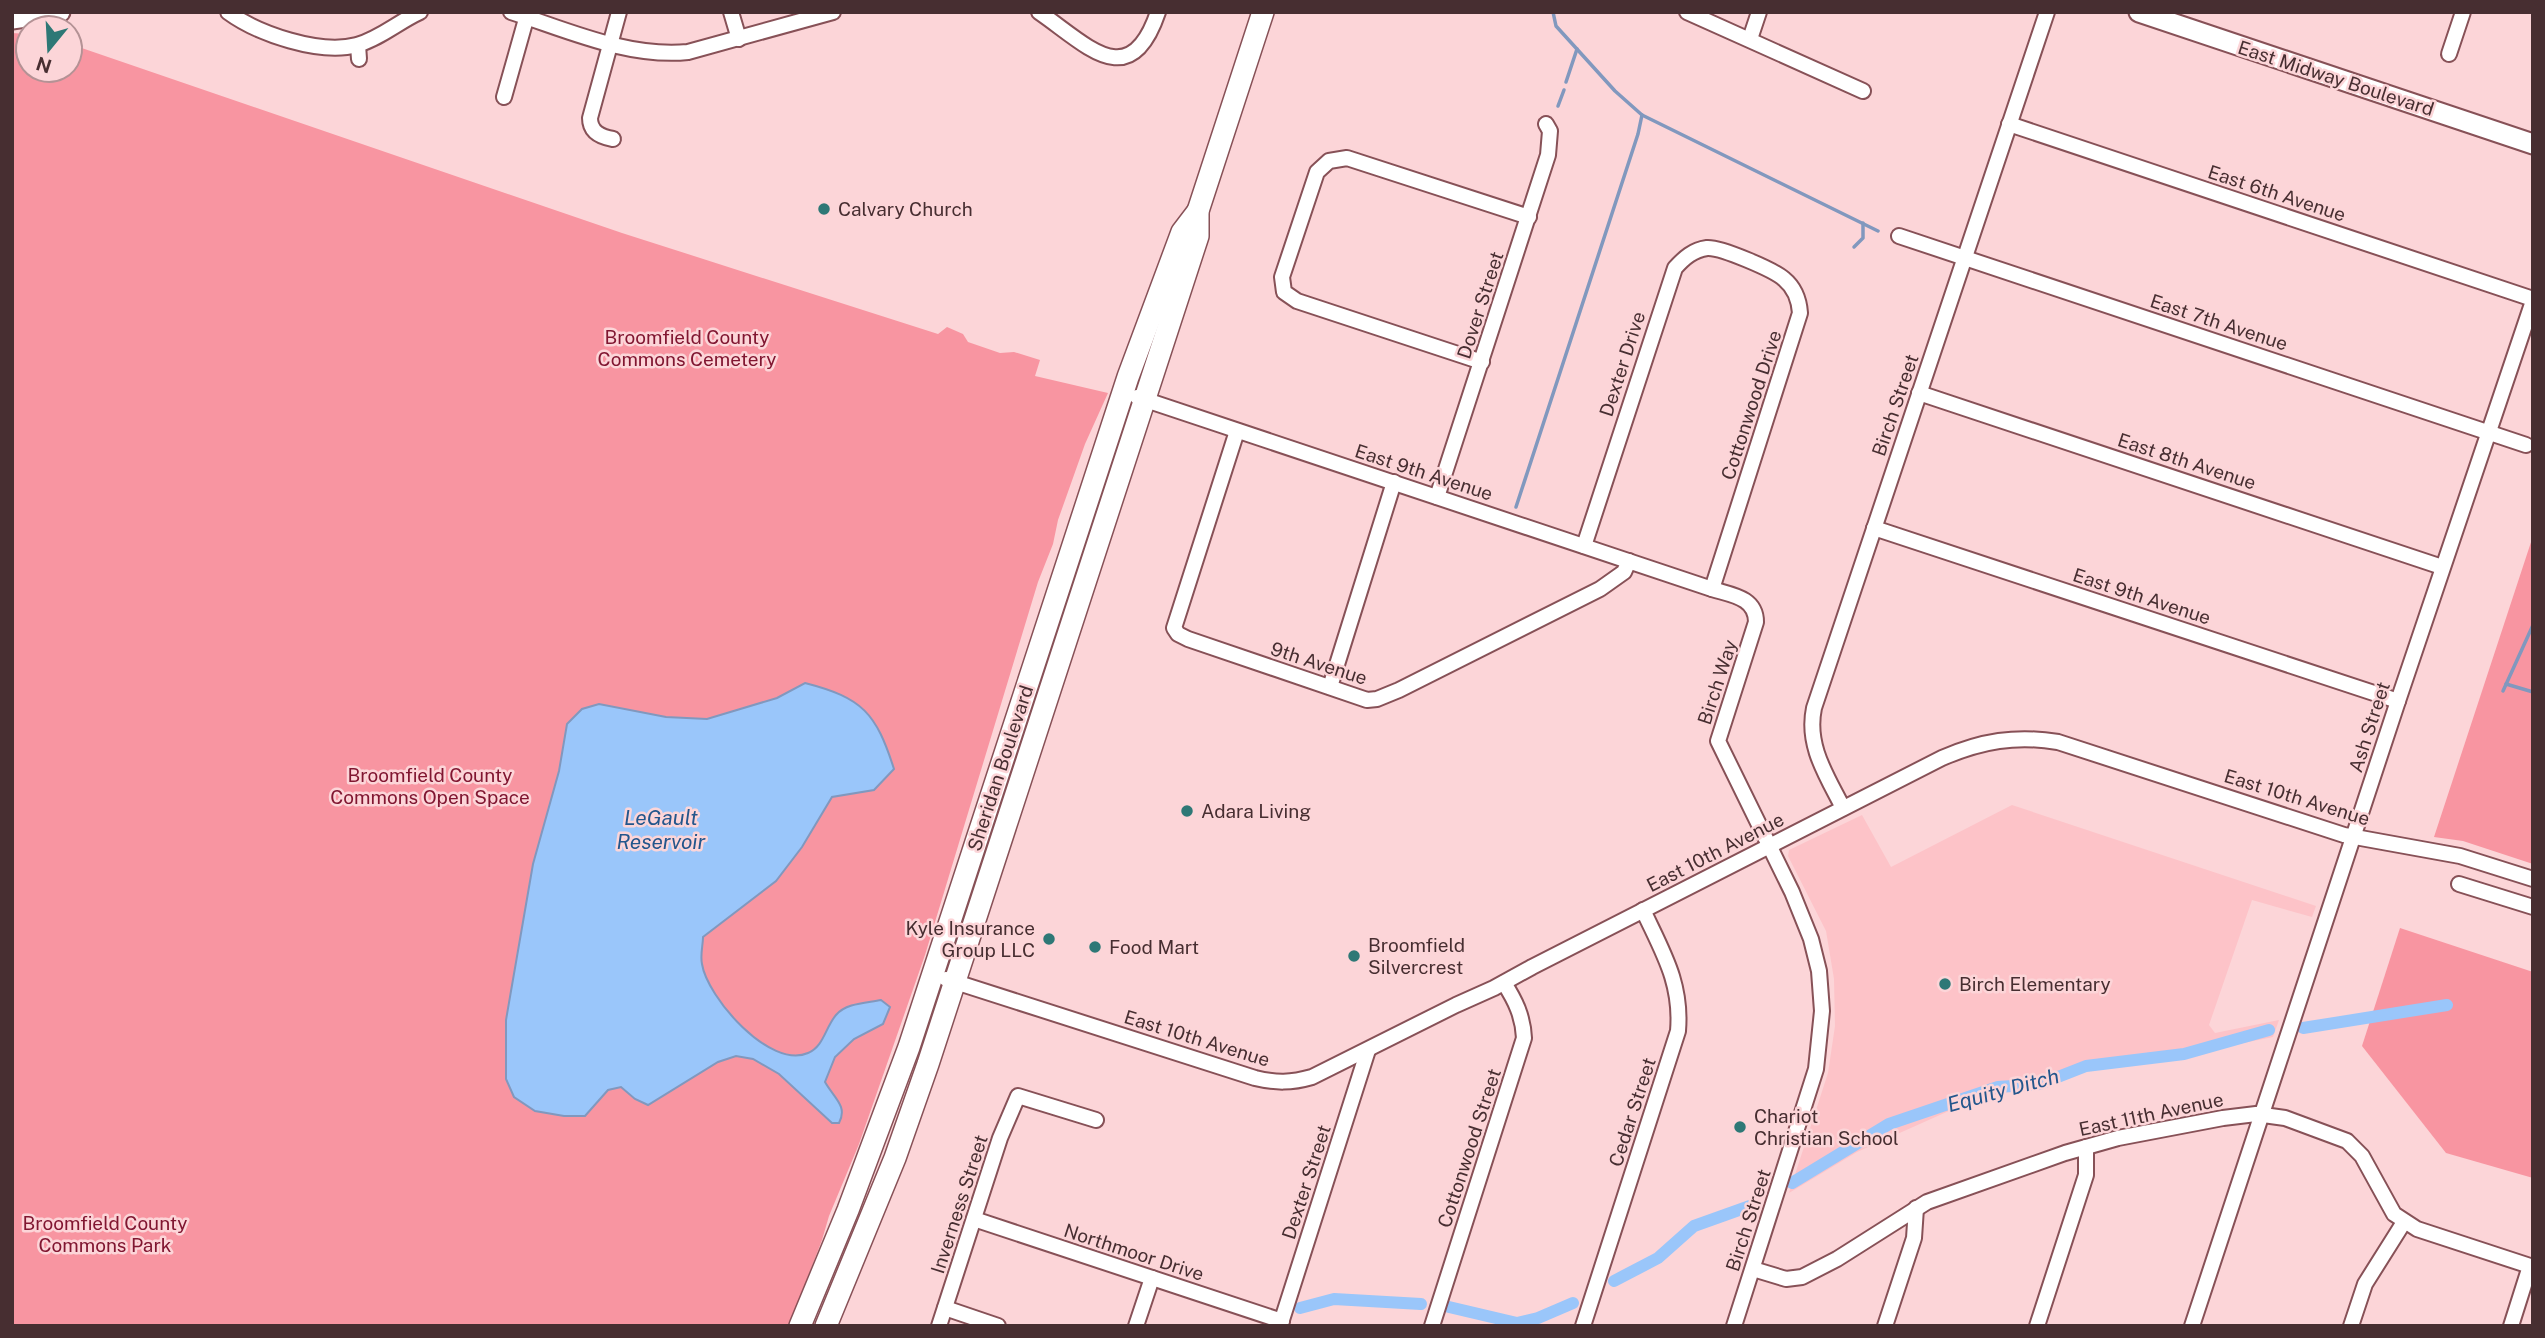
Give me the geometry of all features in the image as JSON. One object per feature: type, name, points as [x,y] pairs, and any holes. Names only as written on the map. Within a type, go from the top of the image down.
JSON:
[{"type":"main road","points":[[12,19],[60,12]]},
{"type":"main road","name":"Sheridan Boulevard","points":[[826,1326],[895,1158],[956,982],[1198,236],[1198,211],[1263,12]]},
{"type":"main road","name":"East Midway Boulevard","points":[[2139,12],[2533,144]]},
{"type":"main road","name":"East Midway Boulevard","points":[[2180,12],[2533,129]]},
{"type":"main road","name":"Sheridan Boulevard","points":[[800,1326],[880,1128],[933,975],[1123,393],[1182,232],[1198,211]]},
{"type":"street","points":[[228,12],[248,25],[294,41],[315,46],[348,47],[358,52],[420,12]]},
{"type":"street","points":[[511,12],[612,44],[651,53],[677,54],[833,12]]},
{"type":"street","points":[[613,139],[599,135],[590,123],[620,12]]},
{"type":"street","points":[[731,12],[738,39]]},
{"type":"street","points":[[1039,12],[1102,54],[1119,58],[1131,56],[1143,46],[1158,12]]},
{"type":"street","points":[[1687,12],[1863,91]]},
{"type":"street","points":[[1750,39],[1759,12]]},
{"type":"street","name":"Birch Street","points":[[1843,808],[1815,749],[1812,719],[2047,12]]},
{"type":"street","points":[[2449,54],[2463,12]]},
{"type":"street","points":[[504,97],[527,15]]},
{"type":"street","points":[[1131,56],[1136,71]]},
{"type":"street","name":"Dover Street","points":[[1437,497],[1548,155],[1550,131],[1546,124]]},
{"type":"street","name":"East 6th Avenue","points":[[2010,124],[2533,300]]},
{"type":"street","points":[[1482,362],[1297,301],[1283,292],[1282,277],[1317,172],[1329,161],[1337,159],[1347,158],[1529,217]]},
{"type":"street","name":"East 7th Avenue","points":[[1899,236],[2526,445]]},
{"type":"street","name":"Dexter Drive","points":[[1584,546],[1675,268],[1683,258],[1706,248],[1725,251],[1744,259]]},
{"type":"street","name":"Cottonwood Drive","points":[[1712,589],[1800,313],[1794,290],[1783,278],[1744,259]]},
{"type":"street","name":"Ash Street","points":[[2192,1326],[2442,567],[2533,300]]},
{"type":"street","name":"East 9th Avenue","points":[[1123,393],[1712,589]]},
{"type":"street","name":"East 8th Avenue","points":[[1919,393],[2442,567]]},
{"type":"street","name":"9th Avenue","points":[[1237,431],[1174,628],[1178,634],[1188,639],[1367,700],[1399,690],[1600,589],[1624,572],[1629,561]]},
{"type":"street","points":[[1330,687],[1394,482]]},
{"type":"street","name":"East 9th Avenue","points":[[1874,527],[2398,701]]},
{"type":"street","name":"Birch Way","points":[[1712,589],[1751,604],[1757,618],[1718,741],[1769,845]]},
{"type":"street","name":"East 10th Avenue","points":[[933,975],[1255,1078],[1275,1083],[1292,1082],[1312,1077],[1368,1050],[1961,750],[1995,741],[2035,738],[2080,748],[2353,837],[2460,856],[2533,879]]},
{"type":"street","name":"Birch Street","points":[[1734,1326],[1816,1069],[1822,1025],[1820,980],[1811,939],[1769,845]]},
{"type":"street","points":[[2459,884],[2533,907]]},
{"type":"street","name":"Cedar Street","points":[[1583,1326],[1678,1031],[1676,984],[1643,911]]},
{"type":"street","name":"Cottonwood Street","points":[[1432,1326],[1524,1038],[1519,1010],[1504,982]]},
{"type":"street","name":"Dexter Street","points":[[1281,1323],[1368,1050]]},
{"type":"street","name":"Inverness Street","points":[[939,1326],[1000,1138],[1018,1096],[1096,1120]]},
{"type":"street","name":"East 11th Avenue","points":[[1753,1269],[1786,1279],[1811,1274],[1916,1208],[1940,1198],[2118,1138],[2223,1118],[2261,1114],[2285,1118],[2347,1141],[2362,1156],[2389,1208],[2404,1222],[2417,1229],[2532,1266]]},
{"type":"street","points":[[2037,1326],[2086,1175],[2087,1147]]},
{"type":"street","points":[[1885,1326],[1914,1238],[1916,1208]]},
{"type":"street","name":"Northmoor Drive","points":[[974,1219],[1281,1323]]},
{"type":"street","points":[[2351,1326],[2365,1284],[2404,1222]]},
{"type":"street","points":[[2511,1326],[2532,1266]]},
{"type":"street","points":[[1136,1326],[1152,1278]]},
{"type":"street","points":[[945,1308],[998,1326]]},
{"type":"shaded area","points":[[2012,805],[2316,906],[2312,917],[2252,900],[2209,1025],[2215,1033],[2279,1020],[2273,1037],[2174,1057],[2085,1069],[2048,1086],[1987,1094],[1857,1152],[1789,1193],[1828,1073],[1835,1026],[1834,979],[1826,931],[1788,856],[1789,850],[1862,815],[1891,867]]},
{"type":"green space","name":"Broomfield County Commons Open Space","points":[[12,33],[14,84],[84,84],[84,49],[622,233],[938,334],[947,327],[963,334],[968,342],[1000,353],[1014,352],[1040,360],[1035,376],[1108,393],[1085,444],[1058,520],[1053,544],[1038,582],[925,955],[859,1144],[829,1216],[789,1326],[12,1326]]},
{"type":"green space","points":[[2533,536],[2533,864],[2463,841],[2434,837]]},
{"type":"green space","points":[[2400,928],[2533,972],[2533,1178],[2446,1153],[2362,1046]]},
{"type":"water","name":"LeGault Reservoir","points":[[805,683],[841,695],[864,711],[881,734],[894,769],[874,790],[832,797],[802,847],[776,881],[703,937],[701,961],[706,978],[728,1011],[759,1041],[776,1051],[793,1055],[813,1050],[836,1015],[845,1008],[881,1000],[890,1007],[883,1024],[854,1039],[835,1057],[825,1082],[841,1107],[839,1123],[832,1123],[779,1074],[753,1059],[736,1056],[718,1062],[648,1105],[635,1099],[621,1087],[608,1090],[585,1116],[535,1111],[514,1097],[506,1079],[506,1020],[533,864],[559,771],[567,724],[582,709],[599,704],[666,717],[707,719],[777,698]]},
{"type":"waterway","points":[[1553,12],[1556,26],[1615,91],[1642,115],[1878,231]]},
{"type":"waterway","points":[[1566,82],[1577,49]]},
{"type":"waterway","points":[[1558,106],[1564,90]]},
{"type":"waterway","points":[[1516,507],[1642,115]]},
{"type":"waterway","points":[[1854,247],[1863,238],[1863,223]]},
{"type":"waterway","points":[[2503,691],[2533,625]]},
{"type":"waterway","points":[[2506,684],[2533,692]]},
{"type":"waterway","name":"Equity Ditch","points":[[2303,1028],[2447,1005]]},
{"type":"waterway","name":"Equity Ditch","points":[[1792,1183],[1889,1124],[1998,1087],[2040,1084],[2086,1066],[2184,1054],[2269,1030]]},
{"type":"waterway","name":"Equity Ditch","points":[[1614,1281],[1658,1258],[1694,1226],[1750,1206]]},
{"type":"waterway","name":"Equity Ditch","points":[[1300,1308],[1334,1299],[1421,1304]]},
{"type":"waterway","name":"Equity Ditch","points":[[1449,1307],[1517,1323],[1538,1318],[1573,1303]]},
{"type":"place","name":"Calvary Church","points":[[824,209]]},
{"type":"place","name":"Adara Living","points":[[1187,811]]},
{"type":"place","name":"Kyle Insurance Group LLC","points":[[1049,939]]},
{"type":"place","name":"Food Mart","points":[[1095,947]]},
{"type":"place","name":"Broomfield Silvercrest","points":[[1354,956]]},
{"type":"place","name":"Birch Elementary","points":[[1945,984]]},
{"type":"place","name":"Chariot Christian School","points":[[1740,1127]]},
{"type":"park label","name":"Broomfield County Commons Cemetery","points":[[687,348]]},
{"type":"park label","name":"Broomfield County Commons Park","points":[[105,1234]]}]
